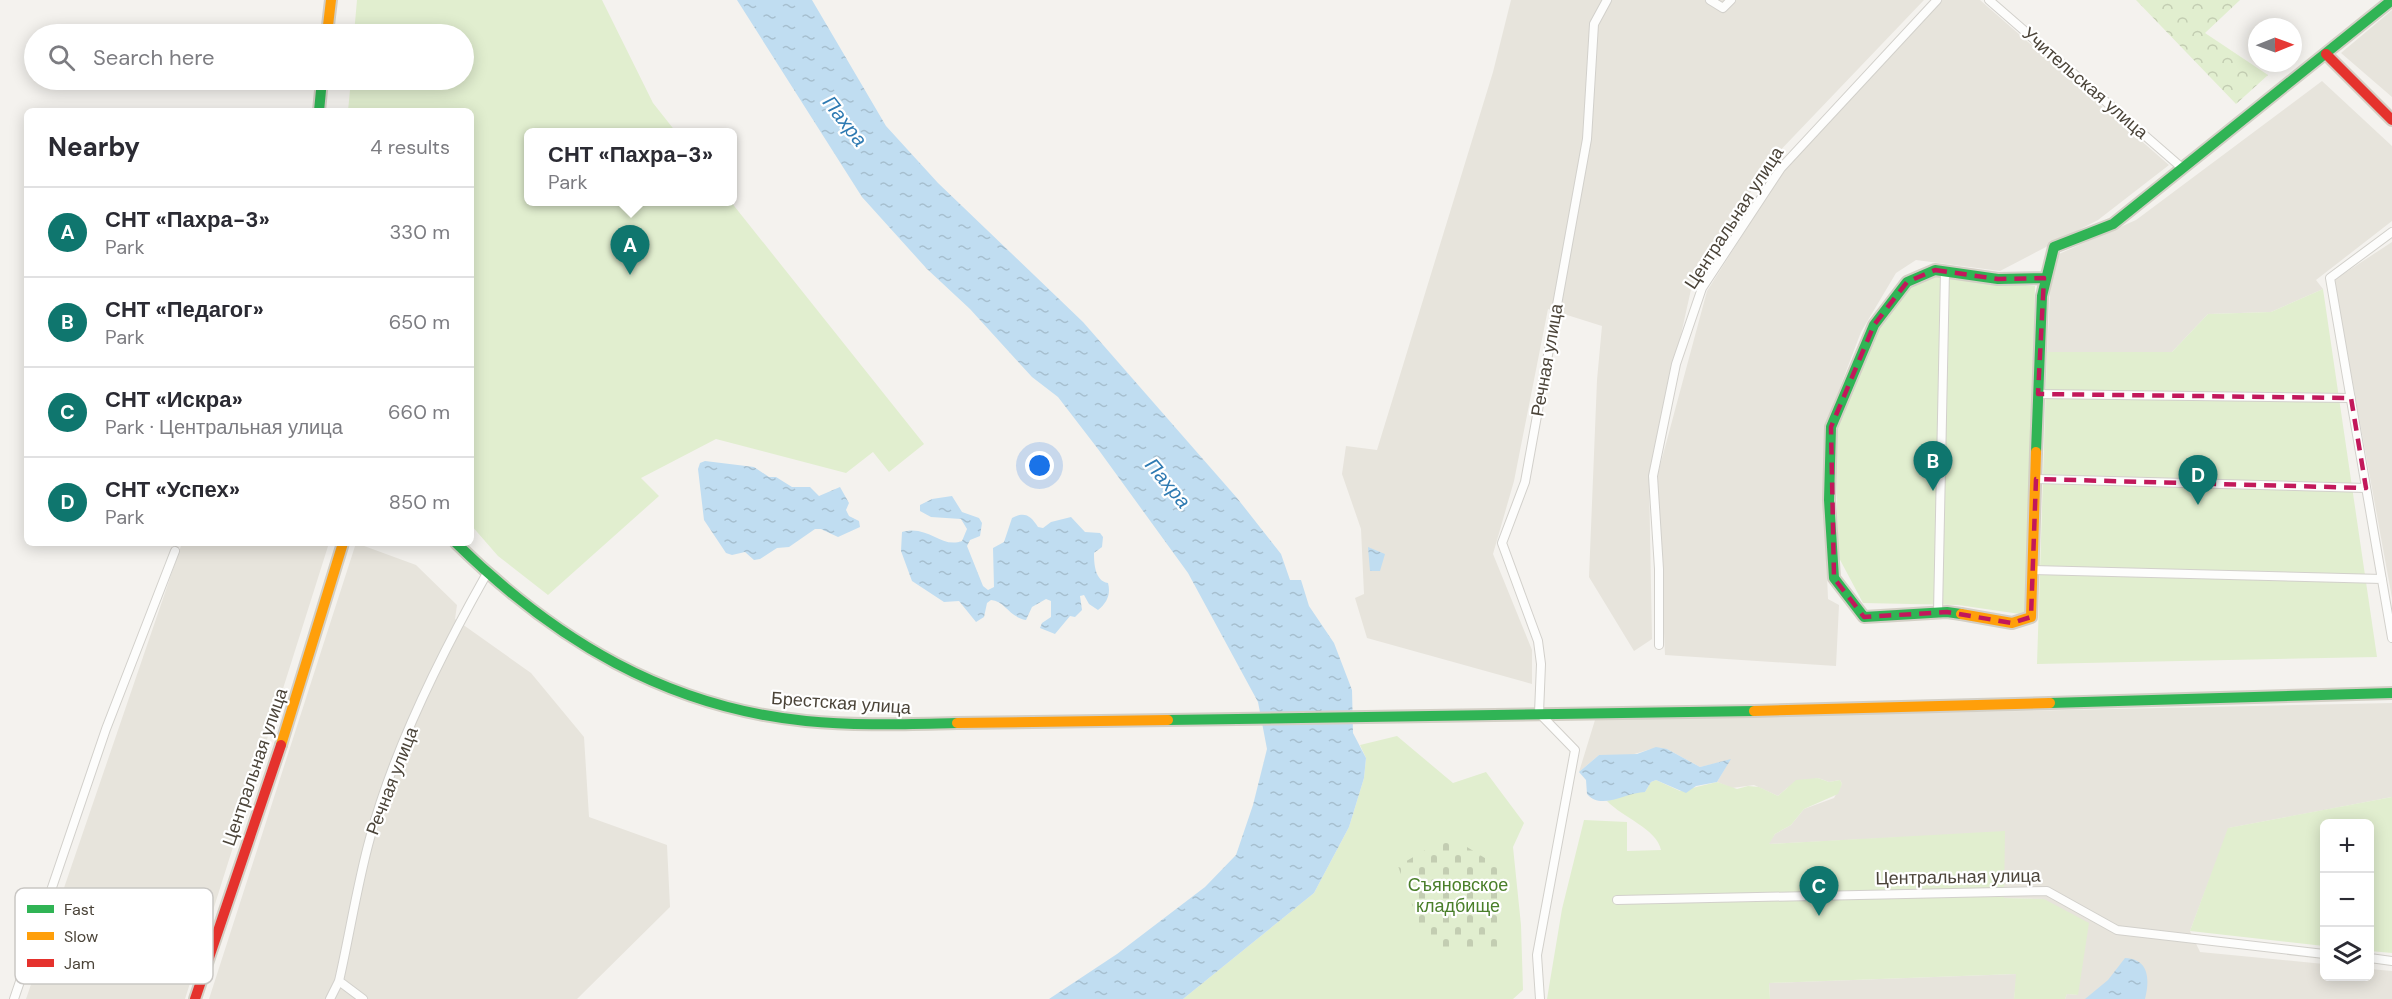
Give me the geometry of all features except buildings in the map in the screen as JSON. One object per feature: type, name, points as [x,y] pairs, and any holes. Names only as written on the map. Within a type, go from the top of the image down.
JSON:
[{"type":"main road","points":[[328,24],[331,0]]},
{"type":"main road","points":[[2044,278],[1998,279],[1935,270],[1907,282],[1874,325],[1831,427],[1829,500],[1834,578],[1864,617],[1938,613],[2012,623],[2031,617],[2044,278],[2045,266],[2054,247],[2114,224],[2181,167],[2392,0]]},
{"type":"main road","points":[[2326,54],[2392,120]]},
{"type":"main road","points":[[319,108],[321,90]]},
{"type":"main road","name":"Центральная улица","points":[[213,946],[280,750],[342,546]]},
{"type":"main road","name":"Брестская улица","points":[[459,546],[486,574],[523,606],[605,659],[682,694],[755,713],[804,721],[870,724],[1720,712],[2392,693]]},
{"type":"main road","name":"Центральная улица","points":[[195,999],[200,984]]},
{"type":"street","name":"Речная улица","points":[[1539,713],[1541,664],[1538,641],[1502,543],[1525,482],[1587,139],[1594,24],[1607,0]]},
{"type":"street","points":[[1710,0],[1723,8],[1731,0]]},
{"type":"street","name":"Центральная улица","points":[[1659,645],[1659,569],[1653,476],[1676,364],[1702,288],[1781,168],[1937,0]]},
{"type":"street","name":"Учительская улица","points":[[1989,0],[2181,167]]},
{"type":"street","points":[[2392,232],[2330,278],[2392,638]]},
{"type":"street","points":[[1938,613],[1945,271]]},
{"type":"street","points":[[2038,394],[2351,398]]},
{"type":"street","points":[[2036,479],[2366,488]]},
{"type":"street","points":[[52,888],[106,729],[175,551]]},
{"type":"street","points":[[2033,570],[2382,579]]},
{"type":"street","name":"Речная улица","points":[[330,999],[339,981],[370,838],[393,769],[460,620],[486,574]]},
{"type":"street","points":[[1539,713],[1575,750],[1537,955],[1540,999]]},
{"type":"street","name":"Центральная улица","points":[[1617,900],[2047,891],[2117,930],[2320,953]]},
{"type":"street","points":[[2374,959],[2392,961]]},
{"type":"street","points":[[339,981],[363,999]]},
{"type":"street","points":[[14,999],[19,984]]},
{"type":"highlighted area","points":[[1935,270],[1998,279],[2044,278],[2038,394],[2351,398],[2366,488],[2036,479],[2031,617],[2012,623],[1947,612],[1864,617],[1834,578],[1831,427],[1874,325],[1907,282]]},
{"type":"shaded area","points":[[1511,0],[1924,0],[1771,160],[1692,285],[1649,479],[1652,639],[1634,651],[1589,577],[1597,380],[1602,326],[1548,309],[1514,481],[1493,554],[1532,650],[1532,684],[1367,638],[1355,598],[1364,594],[1361,529],[1342,474],[1346,446],[1377,450],[1493,72]]},
{"type":"shaded area","points":[[1941,0],[1980,0],[2169,165],[2098,220],[2000,271],[1916,260],[1896,273],[1861,332],[1826,424],[1824,505],[1828,599],[1839,605],[1836,666],[1665,655],[1657,477],[1707,291],[1783,171]]},
{"type":"shaded area","points":[[2392,10],[2392,97],[2341,53]]},
{"type":"shaded area","points":[[2322,81],[2392,146],[2392,221],[2316,280],[2323,289],[2271,312],[2208,314],[2172,352],[2047,352],[2052,257],[2136,220]]},
{"type":"shaded area","points":[[2392,242],[2392,598],[2334,280]]},
{"type":"shaded area","points":[[181,546],[328,546],[213,910],[213,888],[64,888]]},
{"type":"shaded area","points":[[355,546],[364,546],[416,565],[457,605],[455,619],[531,673],[584,737],[589,817],[667,845],[670,907],[577,999],[209,999]]},
{"type":"shaded area","points":[[2392,703],[2392,797],[2229,828],[2190,931],[2200,952],[2320,964],[2320,981],[2374,981],[2374,969],[2392,971],[2392,999],[2065,999],[2067,994],[2078,995],[2044,899],[2003,898],[2004,832],[1768,844],[1775,834],[1791,825],[1804,809],[1834,798],[1842,784],[1840,780],[1829,782],[1818,778],[1787,788],[1778,796],[1754,785],[1732,788],[1717,782],[1730,760],[1700,767],[1667,749],[1651,749],[1631,755],[1599,755],[1579,772],[1595,720]]},
{"type":"shaded area","points":[[2017,974],[2014,999],[1770,999],[1769,983]]},
{"type":"shaded area","points":[[31,984],[190,984],[185,999],[26,999]]},
{"type":"green space","points":[[357,0],[602,0],[653,103],[673,128],[524,128],[524,206],[734,206],[924,444],[889,472],[873,452],[846,473],[716,439],[641,478],[659,496],[548,595],[498,556],[474,528],[474,108],[348,108],[350,90],[474,90],[474,24],[355,24]]},
{"type":"green space","points":[[2136,0],[2240,0],[2205,33],[2248,62],[2248,72],[2264,72],[2268,75],[2236,104]]},
{"type":"green space","points":[[1935,275],[2035,286],[2027,615],[1958,605],[1863,603],[1838,556],[1835,426],[1876,329],[1907,286]]},
{"type":"green space","points":[[2323,289],[2377,657],[2037,664],[2047,352],[2172,352],[2208,314],[2271,312]]},
{"type":"green space","points":[[1397,736],[1453,783],[1486,772],[1524,823],[1513,847],[1521,925],[1523,990],[1513,999],[1183,999],[1314,893],[1349,827],[1364,778],[1366,758],[1360,745]]},
{"type":"green space","points":[[1818,778],[1829,782],[1840,780],[1842,784],[1838,794],[1804,809],[1791,825],[1775,834],[1769,844],[2005,831],[2004,898],[2044,899],[2089,923],[2078,995],[2067,994],[2065,999],[2014,999],[2016,974],[1769,983],[1770,999],[1547,999],[1562,909],[1584,820],[1627,822],[1627,851],[1661,850],[1646,829],[1607,801],[1634,792],[1645,792],[1651,782],[1656,780],[1680,791],[1717,782],[1737,789],[1748,786],[1759,787],[1778,796],[1796,780]]},
{"type":"green space","points":[[2392,797],[2392,953],[2374,951],[2374,819],[2320,819],[2320,946],[2190,931],[2228,828]]},
{"type":"green space","name":"Съяновское кладбище","points":[[1449,836],[1506,871],[1497,951],[1428,948],[1398,866]]},
{"type":"water","name":"Пахра","points":[[737,0],[812,0],[886,126],[938,183],[1083,322],[1237,498],[1281,554],[1290,580],[1301,580],[1309,606],[1334,643],[1352,690],[1353,733],[1366,758],[1364,778],[1349,827],[1314,893],[1183,999],[1049,999],[1117,954],[1205,887],[1236,855],[1253,805],[1267,749],[1258,702],[1188,573],[1098,449],[1058,397],[1032,377],[970,309],[927,269],[862,197]]},
{"type":"water","points":[[705,461],[754,467],[769,477],[776,477],[792,487],[810,487],[819,496],[840,487],[849,503],[846,510],[849,516],[859,521],[860,527],[838,537],[821,529],[815,529],[789,547],[777,548],[760,559],[754,560],[745,552],[732,555],[726,553],[704,520],[698,469],[700,463]]},
{"type":"water","points":[[952,496],[962,512],[979,518],[982,523],[980,536],[970,540],[967,546],[983,586],[988,590],[994,587],[993,548],[1004,542],[1012,518],[1024,515],[1033,520],[1038,527],[1043,528],[1051,522],[1071,517],[1085,532],[1100,533],[1103,537],[1102,547],[1094,553],[1094,557],[1098,576],[1108,583],[1109,587],[1109,595],[1104,604],[1098,610],[1089,604],[1084,595],[1080,596],[1082,610],[1075,617],[1070,616],[1055,634],[1040,628],[1042,623],[1051,617],[1051,601],[1046,599],[1032,607],[1026,620],[1015,616],[1000,603],[991,600],[987,603],[984,617],[976,622],[959,601],[944,602],[912,581],[901,551],[902,532],[919,531],[947,542],[962,541],[967,529],[961,519],[931,517],[920,511],[920,505],[932,499]]},
{"type":"water","points":[[1368,547],[1385,554],[1380,571],[1370,571]]},
{"type":"water","points":[[1656,747],[1667,749],[1700,767],[1731,759],[1717,782],[1696,786],[1686,793],[1656,780],[1651,782],[1645,792],[1607,801],[1593,799],[1587,794],[1586,780],[1579,772],[1599,755],[1637,754]]},
{"type":"water","points":[[2125,958],[2139,962],[2146,971],[2145,999],[2085,999],[2108,980]]},
{"type":"traffic: fast","points":[[2036,452],[2042,296],[2054,247],[2113,224],[2392,0]]},
{"type":"traffic: fast","points":[[319,108],[321,90]]},
{"type":"traffic: fast","points":[[1961,614],[1947,612],[1864,617],[1834,578],[1829,500],[1831,427],[1874,325],[1907,282],[1935,270],[1998,279],[2044,278]]},
{"type":"traffic: fast","points":[[459,546],[533,610],[573,638],[616,663],[660,684],[706,701],[755,713],[825,723],[957,723]]},
{"type":"traffic: fast","points":[[2050,703],[2392,693]]},
{"type":"traffic: fast","points":[[1168,720],[1754,711]]},
{"type":"traffic: slow","points":[[328,24],[331,0]]},
{"type":"traffic: slow","points":[[1961,614],[2012,623],[2031,617],[2036,452]]},
{"type":"traffic: slow","points":[[281,745],[342,546]]},
{"type":"traffic: slow","points":[[1754,711],[2050,703]]},
{"type":"traffic: slow","points":[[957,723],[1168,720]]},
{"type":"traffic: jam","points":[[2326,54],[2392,120]]},
{"type":"traffic: jam","points":[[213,946],[281,745]]},
{"type":"traffic: jam","points":[[195,999],[200,984]]},
{"type":"place","name":"СНТ «Пахра-3»","points":[[630,275]]},
{"type":"place","name":"СНТ «Педагог»","points":[[1933,491]]},
{"type":"place","name":"СНТ «Успех»","points":[[2198,505]]},
{"type":"place","name":"СНТ «Искра»","points":[[1819,916]]}]
